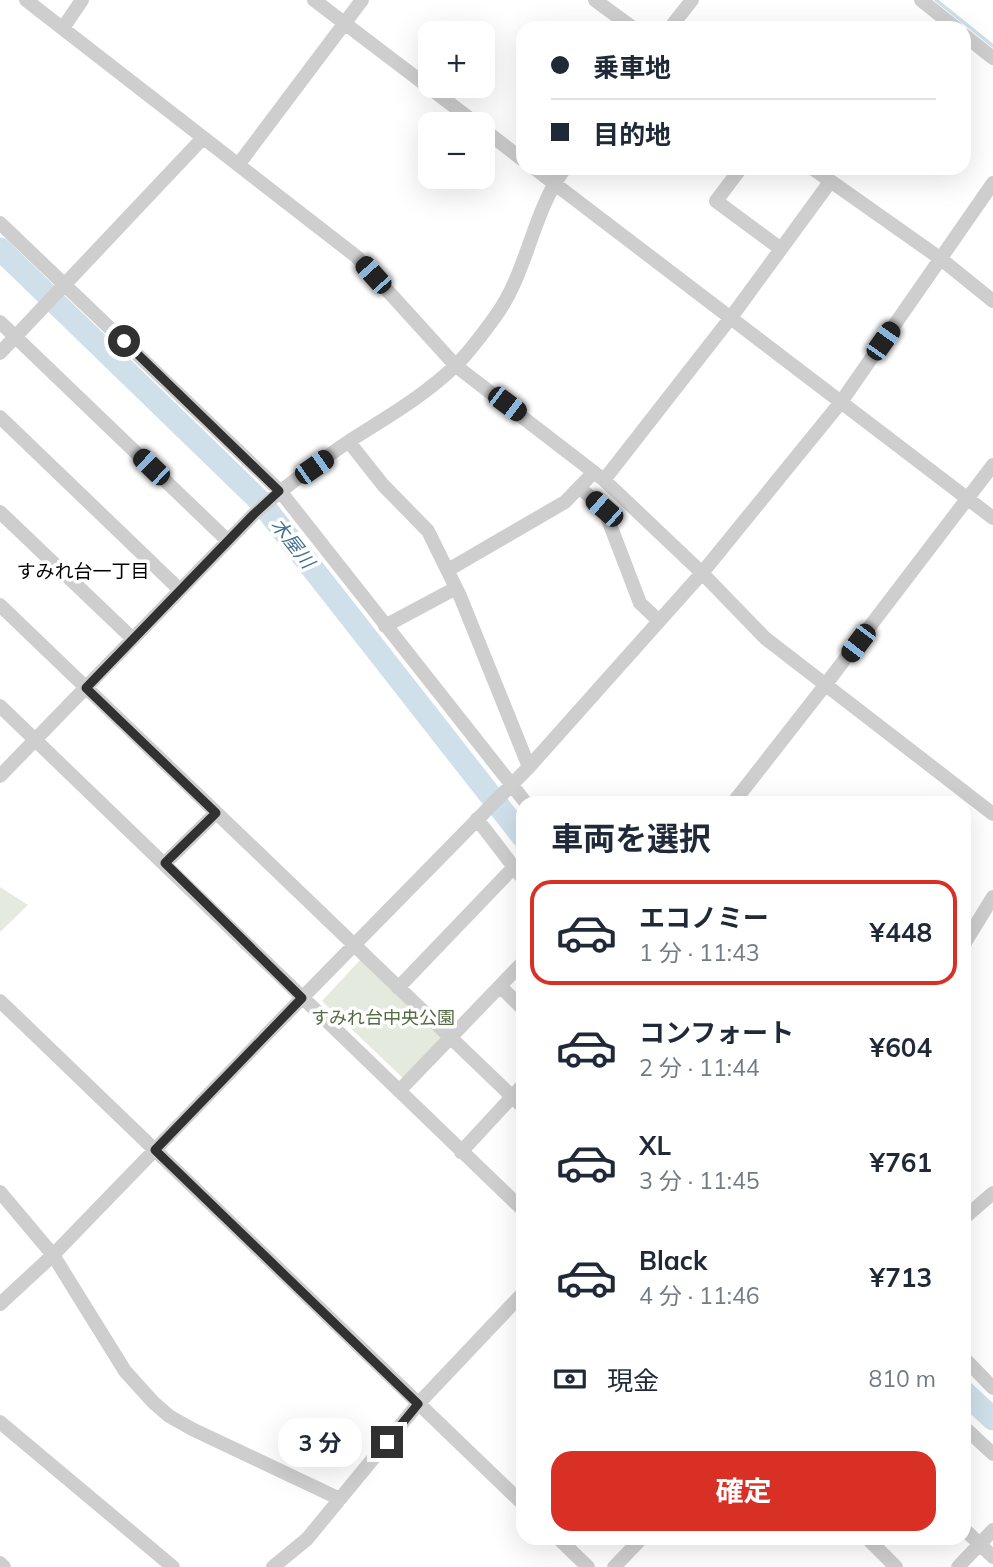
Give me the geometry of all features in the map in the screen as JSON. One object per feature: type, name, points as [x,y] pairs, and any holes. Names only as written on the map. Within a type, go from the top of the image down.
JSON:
[{"type":"street","points":[[26,0],[357,257],[456,366],[599,476],[702,573],[765,638],[970,796]]},
{"type":"street","points":[[63,28],[82,0]]},
{"type":"street","points":[[314,0],[461,112]]},
{"type":"street","points":[[238,165],[362,0]]},
{"type":"street","points":[[596,0],[624,21]]},
{"type":"street","points":[[676,21],[692,0]]},
{"type":"street","points":[[921,0],[947,21]]},
{"type":"street","points":[[971,41],[993,58]]},
{"type":"street","points":[[495,138],[516,155]]},
{"type":"street","points":[[0,353],[202,139]]},
{"type":"street","points":[[543,175],[993,518]]},
{"type":"street","points":[[0,776],[279,491],[411,403],[456,366],[497,314],[518,278],[554,183],[560,175]]},
{"type":"street","points":[[736,175],[716,201],[781,249]]},
{"type":"street","points":[[822,175],[941,259],[993,301]]},
{"type":"street","points":[[447,570],[565,502],[599,476],[732,317],[830,182]]},
{"type":"street","points":[[0,1304],[53,1255],[529,767],[702,573],[841,401],[993,183]]},
{"type":"street","points":[[0,223],[279,491],[508,788],[518,796]]},
{"type":"street","points":[[0,322],[228,541]]},
{"type":"street","points":[[0,417],[180,590]]},
{"type":"street","points":[[349,442],[383,485],[428,531],[456,588],[529,767]]},
{"type":"street","points":[[738,796],[993,465]]},
{"type":"street","points":[[580,488],[604,509],[640,603],[659,621]]},
{"type":"street","points":[[0,512],[133,639]]},
{"type":"street","points":[[385,626],[456,588]]},
{"type":"street","points":[[0,605],[516,1100]]},
{"type":"street","points":[[0,706],[516,1203]]},
{"type":"street","points":[[971,797],[993,814]]},
{"type":"street","points":[[165,863],[216,813]]},
{"type":"street","points":[[478,817],[516,869]]},
{"type":"street","points":[[398,988],[516,876]]},
{"type":"street","points":[[971,933],[993,897]]},
{"type":"street","points":[[399,1091],[516,969]]},
{"type":"street","points":[[500,986],[516,1002]]},
{"type":"street","points":[[0,1001],[516,1497]]},
{"type":"street","points":[[461,1152],[516,1104]]},
{"type":"street","points":[[0,1192],[53,1255],[125,1371],[153,1402],[169,1416],[192,1429],[340,1499]]},
{"type":"street","points":[[971,1212],[992,1196]]},
{"type":"street","points":[[273,1567],[307,1539],[418,1404],[516,1300]]},
{"type":"street","points":[[971,1365],[993,1388]]},
{"type":"street","points":[[0,1422],[173,1567]]},
{"type":"street","points":[[971,1434],[993,1454]]},
{"type":"street","points":[[958,1567],[993,1530]]},
{"type":"street","points":[[971,1536],[993,1557]]},
{"type":"street","points":[[565,1545],[588,1567]]},
{"type":"street","points":[[614,1567],[635,1545]]},
{"type":"street","points":[[874,1545],[896,1567]]},
{"type":"green space","points":[[0,887],[28,905],[0,932]]},
{"type":"green space","name":"すみれ台中央公園","points":[[362,958],[444,1036],[403,1078],[322,1001]]},
{"type":"waterway","points":[[936,0],[962,21]]},
{"type":"waterway","points":[[971,28],[993,46]]},
{"type":"waterway","name":"木屋川","points":[[0,249],[259,500],[516,828]]},
{"type":"waterway","name":"木屋川","points":[[971,1399],[993,1419]]},
{"type":"district","name":"すみれ台一丁目","points":[[83,571]]},
{"type":"route","points":[[124,341],[279,491],[86,688],[216,813],[165,863],[302,998],[155,1150],[418,1404],[387,1442]]}]
